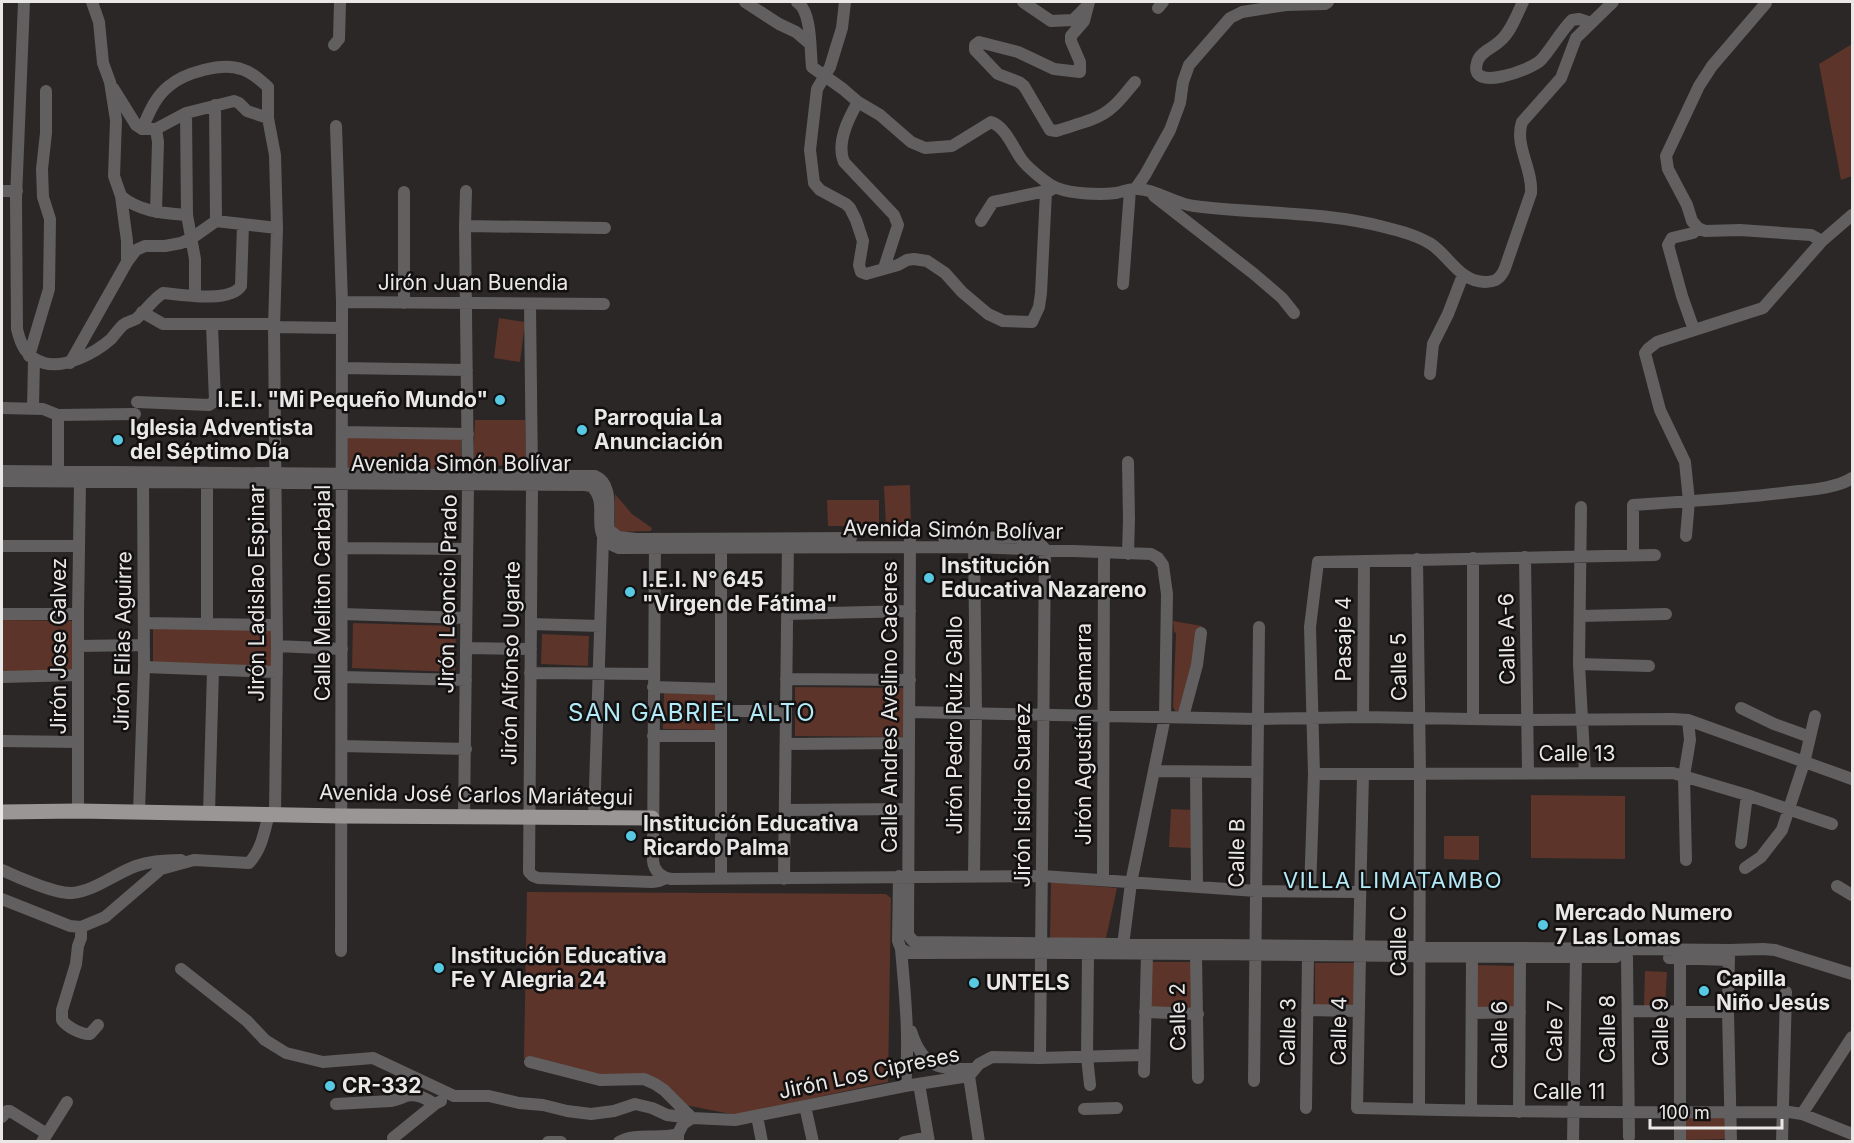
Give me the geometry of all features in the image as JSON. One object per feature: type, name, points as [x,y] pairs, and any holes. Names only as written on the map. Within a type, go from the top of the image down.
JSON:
[{"type":"main road","name":"Avenida José Carlos Mariátegui","points":[[2,812],[652,818]]},
{"type":"street","points":[[24,2],[17,191],[17,329],[20,340],[32,358],[54,366],[81,358],[110,340],[124,324],[135,320],[163,294],[221,296],[238,290],[241,286],[243,225]]},
{"type":"street","points":[[92,2],[99,22],[103,63],[110,82],[136,125],[142,129],[156,129],[186,113],[237,102],[247,111],[268,117]]},
{"type":"street","points":[[334,45],[339,39],[340,2]]},
{"type":"street","points":[[745,2],[796,32],[810,44]]},
{"type":"street","points":[[797,2],[801,4],[806,13],[812,67],[825,77],[843,88],[858,102],[880,115],[911,142],[925,148],[952,146],[991,122],[997,124],[1024,162],[1051,190],[1039,307],[1032,322],[1003,321],[988,314],[962,292],[945,273],[927,261],[914,259],[866,274],[861,272],[859,265],[863,241],[850,208],[820,190],[814,183],[810,150],[817,89],[825,77],[830,67],[842,28],[845,2]]},
{"type":"street","points":[[1023,2],[1051,21],[1073,20],[1088,4]]},
{"type":"street","points":[[1123,284],[1137,189],[1170,130],[1180,103],[1183,82],[1189,65],[1230,18],[1242,12],[1286,5],[1328,2]]},
{"type":"street","points":[[1523,2],[1502,40],[1480,57],[1476,64],[1480,75],[1489,78],[1513,75],[1534,66],[1572,20],[1579,19],[1591,23]]},
{"type":"street","points":[[981,221],[993,202],[1039,192],[1051,190],[1095,195],[1137,189],[1162,195],[1186,205],[1336,217],[1411,234],[1432,245],[1463,275],[1475,282],[1492,282],[1501,277],[1531,193],[1532,182],[1519,130],[1522,122],[1561,78],[1576,38],[1613,2]]},
{"type":"street","points":[[1766,3],[1699,86],[1666,156],[1668,169],[1687,205],[1692,221],[1698,228],[1705,231],[1740,230],[1811,235],[1822,241]]},
{"type":"street","points":[[1088,4],[1084,21],[1071,36],[1080,62],[1080,72],[1054,69],[1018,52],[979,42],[975,45],[975,50],[998,74],[1022,84],[1050,130],[1056,131],[1107,112],[1135,82]]},
{"type":"street","name":"Jirón Ladislao Espinar","points":[[142,129],[154,102],[170,85],[190,74],[217,68],[239,68],[256,76],[268,87],[268,117],[275,154],[277,228],[274,326],[277,672],[272,814],[262,845],[249,863],[194,860]]},
{"type":"street","points":[[110,82],[116,120],[114,176],[121,196],[127,241],[127,262]]},
{"type":"street","points":[[33,408],[32,358],[49,289],[50,219],[43,197],[42,169],[46,133],[46,91]]},
{"type":"street","points":[[858,102],[850,117],[841,146],[841,154],[844,162],[894,215],[898,225],[884,268]]},
{"type":"street","points":[[215,105],[216,221]]},
{"type":"street","points":[[186,113],[187,215],[195,259],[195,295]]},
{"type":"street","name":"Calle Meliton Carbajal","points":[[336,126],[342,302],[341,951]]},
{"type":"street","points":[[156,129],[158,142],[156,212]]},
{"type":"street","points":[[1137,189],[1254,274],[1282,298],[1294,313]]},
{"type":"street","points":[[2,191],[17,191]]},
{"type":"street","name":"Jirón Leoncio Prado","points":[[464,817],[468,480],[466,191]]},
{"type":"street","points":[[404,192],[404,303]]},
{"type":"street","points":[[121,196],[130,204],[156,212],[187,215]]},
{"type":"street","points":[[1686,536],[1689,501],[1684,462],[1660,410],[1645,353],[1657,342],[1763,308],[1822,241],[1852,215]]},
{"type":"street","points":[[70,363],[136,250],[145,246],[165,246],[192,238],[216,221],[277,228]]},
{"type":"street","points":[[465,226],[605,228]]},
{"type":"street","points":[[1694,330],[1668,241],[1693,233],[1698,228]]},
{"type":"street","points":[[1430,374],[1433,344],[1463,275]]},
{"type":"street","name":"Jirón Juan Buendia","points":[[342,302],[604,304]]},
{"type":"street","name":"Jirón Alfonso Ugarte","points":[[530,305],[532,480],[529,872],[538,878],[640,882],[659,881],[666,878]]},
{"type":"street","points":[[142,312],[163,324],[342,328]]},
{"type":"street","points":[[2,408],[43,409],[58,416],[136,408],[213,404],[216,398],[212,325]]},
{"type":"street","points":[[342,368],[467,370]]},
{"type":"street","points":[[58,416],[58,471]]},
{"type":"street","points":[[342,432],[468,434]]},
{"type":"street","points":[[1128,462],[1128,554]]},
{"type":"street","name":"Avenida Simón Bolívar","points":[[2,471],[58,471],[207,483],[276,478]]},
{"type":"street","name":"Avenida Simón Bolívar","points":[[2,482],[80,482],[143,477],[532,480],[591,486],[599,496],[600,532],[606,535],[611,545],[619,548],[655,544],[974,542],[1034,537],[1045,549]]},
{"type":"street","name":"Jirón Elias Aguirre","points":[[139,812],[144,667],[143,477]]},
{"type":"street","points":[[1633,555],[1633,505],[1740,498],[1812,490],[1846,482],[1852,478]]},
{"type":"street","name":"Jirón Jose Galvez","points":[[78,811],[80,482]]},
{"type":"street","points":[[207,483],[207,624]]},
{"type":"street","points":[[1581,507],[1579,664],[1585,773]]},
{"type":"street","points":[[594,818],[600,626],[606,535]]},
{"type":"street","name":"Calle Andres Avelino Caceres","points":[[904,876],[908,809],[910,542]]},
{"type":"street","name":"Avenida Simón Bolívar","points":[[974,542],[1053,551],[1151,554],[1158,558],[1163,565],[1167,594],[1165,717]]},
{"type":"street","name":"Jirón Pedro Ruiz Gallo","points":[[974,542],[976,712],[974,876]]},
{"type":"street","points":[[784,879],[788,543]]},
{"type":"street","name":"Avenida Simón Bolívar","points":[[655,544],[721,547],[788,543]]},
{"type":"street","points":[[652,818],[655,544]]},
{"type":"street","points":[[2,546],[79,546]]},
{"type":"street","points":[[721,547],[721,878]]},
{"type":"street","points":[[342,548],[467,549]]},
{"type":"street","name":"Jirón Isidro Suarez","points":[[1040,1058],[1045,549]]},
{"type":"street","name":"Jirón Agustín Gamarra","points":[[1103,880],[1104,553]]},
{"type":"street","points":[[1310,891],[1314,774],[1310,627],[1318,562],[1655,555]]},
{"type":"street","name":"Calle A-6","points":[[1525,557],[1528,773]]},
{"type":"street","points":[[1473,558],[1473,719]]},
{"type":"street","name":"Calle 5","points":[[1417,560],[1420,773]]},
{"type":"street","name":"Pasaje 4","points":[[1363,717],[1364,561]]},
{"type":"street","points":[[787,614],[910,611]]},
{"type":"street","points":[[2,614],[78,614]]},
{"type":"street","points":[[342,614],[466,618]]},
{"type":"street","points":[[1581,616],[1666,614]]},
{"type":"street","points":[[144,623],[277,625]]},
{"type":"street","points":[[531,624],[600,626]]},
{"type":"street","name":"Calle B","points":[[1254,1081],[1258,627]]},
{"type":"street","points":[[1183,717],[1197,665],[1201,633]]},
{"type":"street","points":[[78,646],[144,645]]},
{"type":"street","points":[[277,646],[342,649]]},
{"type":"street","points":[[466,648],[531,649]]},
{"type":"street","points":[[1579,664],[1649,666]]},
{"type":"street","points":[[144,667],[277,672]]},
{"type":"street","points":[[209,813],[213,669]]},
{"type":"street","points":[[530,673],[654,674]]},
{"type":"street","points":[[2,677],[78,675]]},
{"type":"street","points":[[342,677],[466,680]]},
{"type":"street","points":[[786,679],[909,680]]},
{"type":"street","points":[[653,687],[721,689]]},
{"type":"street","points":[[1741,708],[1774,724],[1810,737]]},
{"type":"street","points":[[721,711],[786,711]]},
{"type":"street","points":[[909,712],[1258,719],[1363,717],[1688,720],[1852,779]]},
{"type":"street","points":[[1745,868],[1775,842],[1782,830],[1804,763],[1815,716]]},
{"type":"street","points":[[1122,948],[1131,883],[1165,717]]},
{"type":"street","points":[[1686,860],[1684,776],[1690,740],[1688,720]]},
{"type":"street","points":[[653,736],[721,736]]},
{"type":"street","points":[[2,741],[78,742]]},
{"type":"street","points":[[786,744],[909,743]]},
{"type":"street","points":[[342,746],[466,749]]},
{"type":"street","points":[[1154,771],[1257,772]]},
{"type":"street","points":[[1196,772],[1197,886]]},
{"type":"street","name":"Calle C","points":[[1419,1109],[1420,773]]},
{"type":"street","name":"Calle 13","points":[[1314,774],[1673,774],[1747,795],[1832,824]]},
{"type":"street","name":"Calle 4","points":[[1357,1107],[1363,774]]},
{"type":"street","points":[[1741,843],[1747,795]]},
{"type":"street","points":[[784,810],[908,809]]},
{"type":"street","name":"Avenida José Carlos Mariátegui","points":[[652,818],[653,865],[657,872],[666,878]]},
{"type":"street","points":[[2,870],[31,883],[70,893],[88,889],[136,866],[162,860],[194,860]]},
{"type":"street","points":[[2,899],[70,926],[81,927],[105,917],[161,869],[194,860]]},
{"type":"street","points":[[904,876],[908,935],[914,942],[1255,951],[1729,955]]},
{"type":"street","points":[[904,876],[898,941],[901,949],[908,1018],[905,1086]]},
{"type":"street","points":[[666,878],[1042,876],[1256,891],[1360,892]]},
{"type":"street","points":[[1837,886],[1852,895]]},
{"type":"street","points":[[81,927],[76,964],[62,1016],[64,1023],[86,1035],[98,1025]]},
{"type":"street","points":[[901,949],[909,953],[1042,947],[1088,953],[1122,948],[1147,954],[1196,955],[1255,951],[1308,956],[1360,951]]},
{"type":"street","points":[[1418,952],[1472,958],[1680,958],[1729,955],[1763,949],[1774,950],[1852,974]]},
{"type":"street","points":[[1088,953],[1087,1057],[1090,1085]]},
{"type":"street","points":[[1144,1072],[1147,954]]},
{"type":"street","name":"Calle 2","points":[[1196,955],[1198,1078]]},
{"type":"street","points":[[1729,955],[1731,1142]]},
{"type":"street","name":"Calle 3","points":[[1306,1108],[1308,956]]},
{"type":"street","name":"Cale 7","points":[[1574,1142],[1576,957]]},
{"type":"street","name":"Calle 8","points":[[1627,957],[1629,1137]]},
{"type":"street","points":[[1471,1110],[1472,958]]},
{"type":"street","name":"Calle 6","points":[[1519,1112],[1520,958]]},
{"type":"street","name":"Calle 9","points":[[1680,958],[1680,1142]]},
{"type":"street","points":[[181,969],[247,1021],[266,1040],[286,1053],[323,1062],[373,1058],[454,1096]]},
{"type":"street","points":[[1782,1142],[1786,992]]},
{"type":"street","points":[[1307,1010],[1358,1011]]},
{"type":"street","points":[[1628,1011],[1728,1012]]},
{"type":"street","points":[[1144,1012],[1198,1014]]},
{"type":"street","points":[[1472,1013],[1520,1012]]},
{"type":"street","points":[[908,1018],[914,1039],[924,1058],[946,1069],[972,1072],[979,1142]]},
{"type":"street","points":[[1802,1114],[1852,1037]]},
{"type":"street","name":"Jirón Los Cipreses","points":[[454,1096],[489,1096],[591,1114],[614,1111],[635,1104],[667,1115],[735,1120],[972,1072],[979,1064],[992,1057],[1143,1055]]},
{"type":"street","points":[[530,1062],[600,1080],[644,1080],[664,1090],[692,1118],[683,1124],[672,1138],[626,1138],[619,1142]]},
{"type":"street","points":[[904,1142],[928,1139],[919,1084]]},
{"type":"street","points":[[336,1104],[391,1101],[407,1096],[421,1096],[435,1104]]},
{"type":"street","points":[[393,1138],[435,1104],[454,1096]]},
{"type":"street","points":[[4,1114],[10,1111],[44,1138],[67,1102]]},
{"type":"street","points":[[805,1106],[813,1142]]},
{"type":"street","name":"Calle 11","points":[[1357,1107],[1519,1112],[1782,1112]]},
{"type":"street","points":[[1084,1109],[1117,1108]]},
{"type":"street","points":[[1782,1112],[1802,1114],[1852,1134]]},
{"type":"street","points":[[757,1116],[762,1142]]},
{"type":"street","points":[[548,1142],[561,1142]]},
{"type":"shaded area","points":[[1852,44],[1852,176],[1841,180],[1819,64]]},
{"type":"shaded area","points":[[499,318],[525,322],[520,362],[494,358]]},
{"type":"shaded area","points":[[475,420],[525,420],[526,466],[473,463]]},
{"type":"shaded area","points":[[348,437],[461,438],[461,468],[348,468]]},
{"type":"shaded area","points":[[910,485],[911,527],[886,528],[884,486]]},
{"type":"shaded area","points":[[615,494],[632,514],[652,528],[651,531],[618,532],[615,529]]},
{"type":"shaded area","points":[[827,500],[879,500],[879,526],[828,526]]},
{"type":"shaded area","points":[[2,620],[73,621],[73,672],[2,671]]},
{"type":"shaded area","points":[[1173,621],[1202,626],[1185,707],[1184,710],[1176,712],[1173,707],[1176,633]]},
{"type":"shaded area","points":[[353,623],[456,626],[455,672],[352,668]]},
{"type":"shaded area","points":[[153,626],[273,629],[272,667],[153,665]]},
{"type":"shaded area","points":[[542,634],[589,636],[588,666],[541,664]]},
{"type":"shaded area","points":[[795,687],[905,688],[905,737],[795,736]]},
{"type":"shaded area","points":[[664,693],[717,694],[717,730],[663,729]]},
{"type":"shaded area","points":[[1531,795],[1625,796],[1625,859],[1531,858]]},
{"type":"shaded area","points":[[1171,809],[1193,810],[1191,848],[1169,847]]},
{"type":"shaded area","points":[[1444,836],[1479,836],[1479,860],[1444,859]]},
{"type":"shaded area","points":[[1051,882],[1117,888],[1106,938],[1050,938]]},
{"type":"shaded area","points":[[527,892],[886,894],[891,898],[888,1082],[736,1115],[680,1104],[664,1086],[585,1076],[524,1058]]},
{"type":"shaded area","points":[[1151,962],[1192,962],[1192,1010],[1151,1009]]},
{"type":"shaded area","points":[[1315,963],[1356,963],[1356,1009],[1315,1009]]},
{"type":"shaded area","points":[[1477,965],[1515,966],[1515,1009],[1477,1009]]},
{"type":"shaded area","points":[[1645,971],[1667,972],[1665,1007],[1644,1006]]},
{"type":"shaded area","points":[[1726,1116],[1727,1139],[1686,1140],[1686,1117]]},
{"type":"place","name":"I.E.I. \"Mi Pequeño Mundo\"","points":[[500,400]]},
{"type":"place","name":"Parroquia La Anunciación","points":[[582,430]]},
{"type":"place","name":"Iglesia Adventista del Séptimo Día","points":[[118,440]]},
{"type":"place","name":"Institución Educativa Nazareno","points":[[929,578]]},
{"type":"place","name":"I.E.I. N° 645 \"Virgen de Fátima\"","points":[[630,592]]},
{"type":"place","name":"Institución Educativa Ricardo Palma","points":[[631,836]]},
{"type":"place","name":"Mercado Numero 7 Las Lomas","points":[[1543,925]]},
{"type":"place","name":"Institución Educativa Fe Y Alegria 24","points":[[439,968]]},
{"type":"place","name":"UNTELS","points":[[974,983]]},
{"type":"place","name":"Capilla Niño Jesús","points":[[1704,991]]},
{"type":"place","name":"CR-332","points":[[330,1086]]},
{"type":"district","name":"SAN GABRIEL ALTO","points":[[692,713]]},
{"type":"district","name":"VILLA LIMATAMBO","points":[[1393,880]]}]
